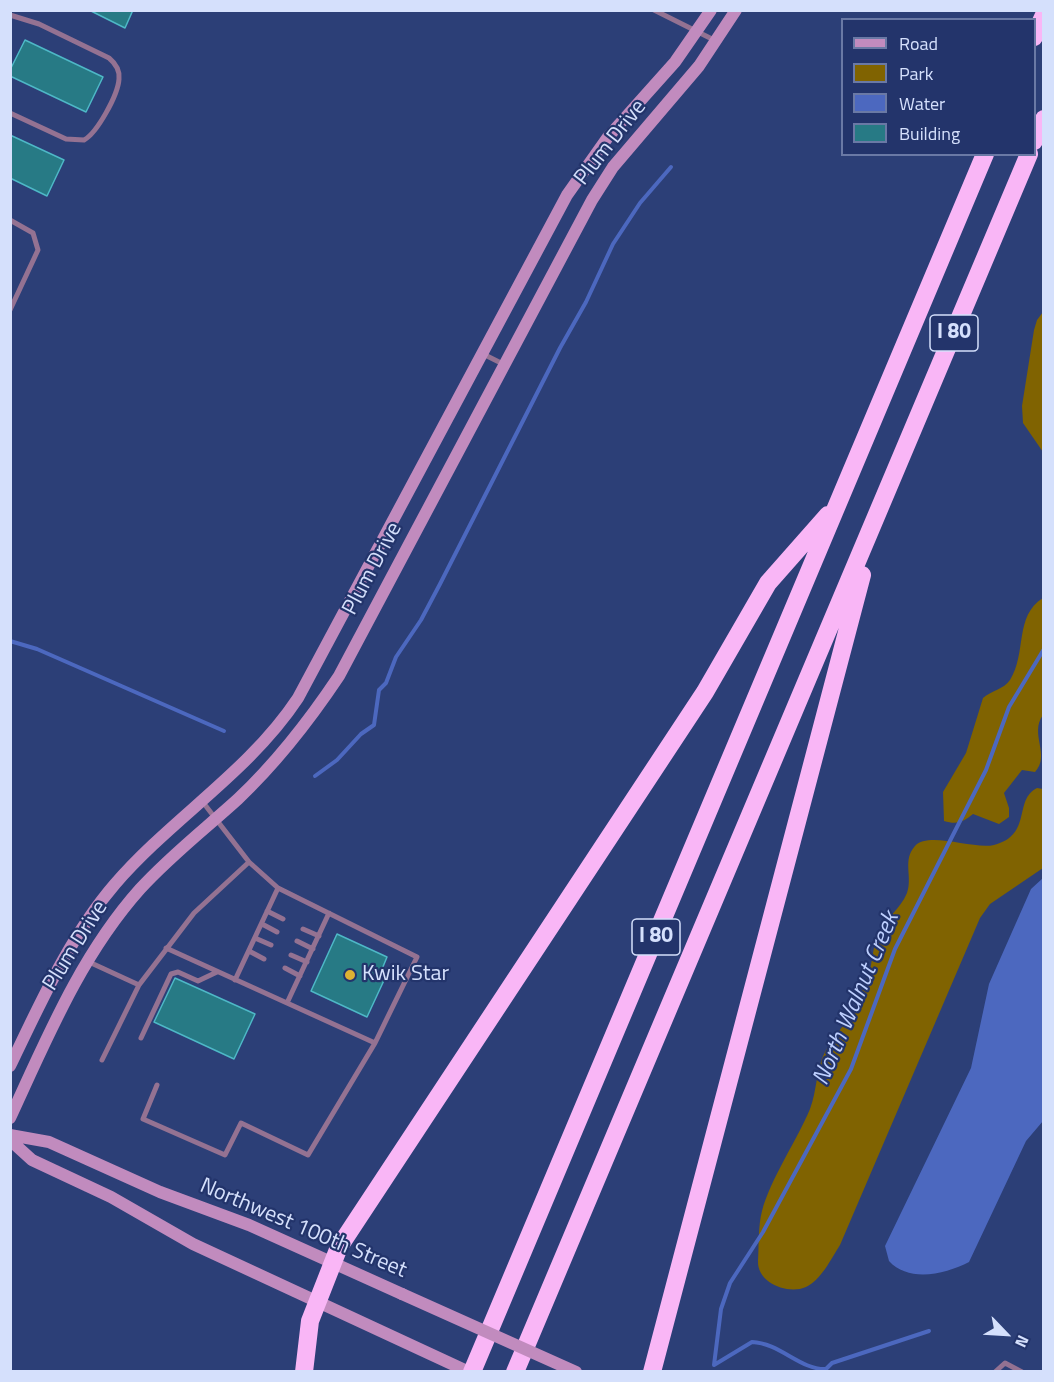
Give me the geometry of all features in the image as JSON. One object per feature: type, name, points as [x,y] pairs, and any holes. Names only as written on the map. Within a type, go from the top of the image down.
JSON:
[{"type":"highway","points":[[1036,35],[1044,15]]},
{"type":"highway","points":[[1036,139],[1044,119]]},
{"type":"highway","name":"I 80","points":[[470,1371],[840,503],[985,156]]},
{"type":"highway","name":"I 80","points":[[515,1371],[1028,156]]},
{"type":"highway","points":[[304,1371],[310,1321],[339,1247],[705,692],[768,583],[840,503]]},
{"type":"highway","points":[[652,1371],[879,511]]},
{"type":"street","name":"Plum Drive","points":[[10,1066],[33,1017],[84,926],[115,884],[277,730],[298,698],[548,228],[584,171],[628,112],[650,91],[698,32],[711,10]]},
{"type":"street","name":"Plum Drive","points":[[10,1118],[71,988],[87,961],[141,888],[215,819],[292,742],[339,676],[582,217],[613,166],[671,102],[736,10]]},
{"type":"street","name":"Northwest 100th Street","points":[[10,1135],[49,1142],[160,1192],[249,1225],[576,1371]]},
{"type":"street","points":[[10,1140],[32,1160],[111,1197],[193,1244],[470,1371]]},
{"type":"lane","points":[[658,11],[716,41]]},
{"type":"lane","points":[[10,15],[39,24],[109,58],[118,71],[119,79],[98,128],[84,141],[66,140],[10,113]]},
{"type":"lane","points":[[10,220],[33,233],[38,250],[10,310]]},
{"type":"lane","points":[[483,354],[503,364]]},
{"type":"lane","points":[[157,1085],[142,1119],[225,1155],[241,1124],[308,1155],[375,1043],[417,957],[278,888],[249,862],[202,801]]},
{"type":"lane","points":[[102,1060],[140,985],[166,948],[194,913],[249,862]]},
{"type":"lane","points":[[236,980],[278,888]]},
{"type":"lane","points":[[267,911],[283,919]]},
{"type":"lane","points":[[287,1003],[329,913]]},
{"type":"lane","points":[[262,924],[277,932]]},
{"type":"lane","points":[[303,929],[319,936]]},
{"type":"lane","points":[[255,938],[271,945]]},
{"type":"lane","points":[[297,941],[313,949]]},
{"type":"lane","points":[[166,948],[375,1043]]},
{"type":"lane","points":[[249,951],[264,959]]},
{"type":"lane","points":[[291,955],[307,962]]},
{"type":"lane","points":[[87,961],[140,985]]},
{"type":"lane","points":[[285,968],[300,976]]},
{"type":"lane","points":[[141,1038],[171,974],[178,972],[198,981],[217,972]]},
{"type":"lane","points":[[995,1371],[1005,1364],[1022,1371]]},
{"type":"green space","points":[[1043,312],[1043,452],[1023,423],[1022,406],[1034,330]]},
{"type":"green space","points":[[1043,598],[1043,715],[1038,730],[1041,752],[1039,765],[1035,772],[1022,770],[1004,793],[1009,808],[1009,817],[999,824],[973,814],[960,822],[944,821],[943,792],[966,753],[983,698],[1010,680],[1015,669],[1028,615]]},
{"type":"green space","points":[[1037,788],[1043,789],[1043,868],[990,904],[980,918],[840,1245],[829,1263],[821,1274],[806,1287],[791,1289],[775,1285],[768,1281],[759,1269],[762,1211],[771,1186],[810,1109],[825,1052],[850,1016],[865,984],[878,934],[907,893],[908,863],[911,851],[915,846],[930,840],[985,846],[1006,840],[1014,834],[1030,793]]},
{"type":"water","points":[[1043,878],[1043,1121],[1026,1141],[969,1262],[939,1273],[907,1272],[897,1268],[889,1261],[885,1246],[971,1068],[989,984],[1031,889]]},
{"type":"building","points":[[89,10],[133,10],[125,28]]},
{"type":"building","points":[[25,40],[103,77],[86,112],[10,76],[10,70]]},
{"type":"building","points":[[10,135],[64,160],[47,196],[10,178]]},
{"type":"building","name":"Kwik Star","points":[[337,934],[387,957],[380,974],[386,976],[367,1017],[311,991]]},
{"type":"building","points":[[175,978],[255,1014],[234,1059],[154,1022]]},
{"type":"waterway","points":[[315,776],[337,760],[361,734],[374,725],[379,690],[386,683],[396,657],[421,620],[440,584],[560,348],[586,302],[613,244],[640,203],[671,167]]},
{"type":"waterway","points":[[10,641],[37,649],[224,731]]},
{"type":"waterway","name":"North Walnut Creek","points":[[714,1365],[721,1309],[730,1283],[763,1232],[851,1069],[895,949],[986,770],[1009,707],[1044,649]]},
{"type":"waterway","points":[[714,1365],[752,1342],[772,1347],[807,1365],[826,1369],[832,1363],[929,1331]]},
{"type":"place","name":"Kwik Star","points":[[350,975]]}]
